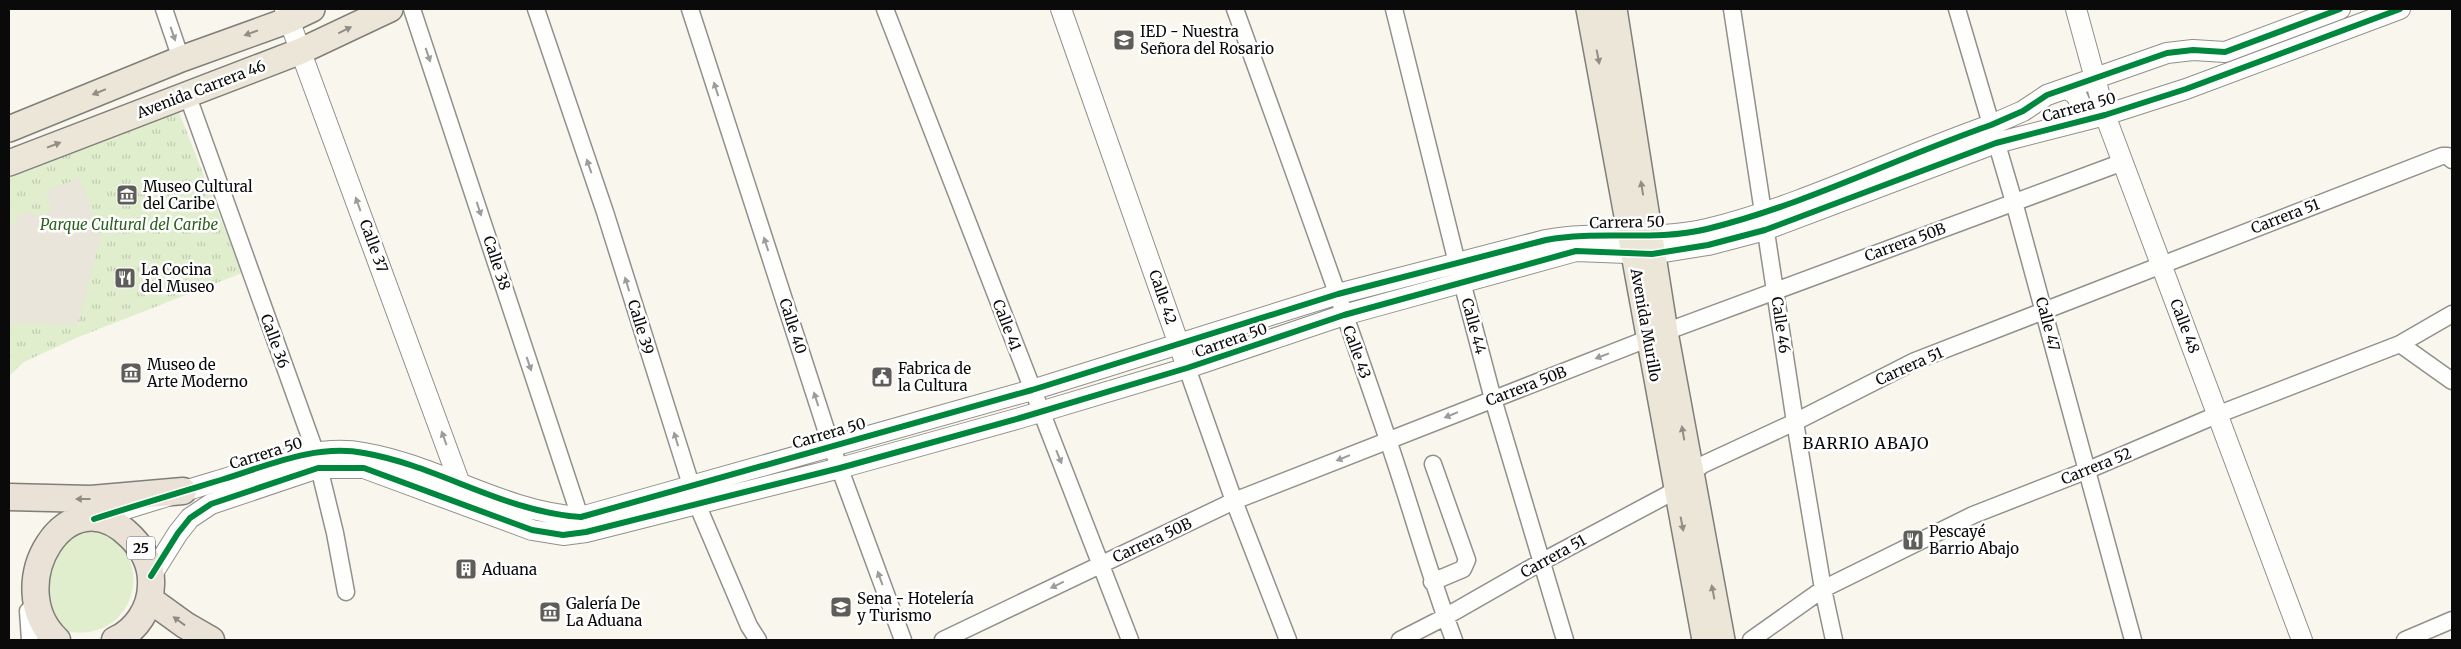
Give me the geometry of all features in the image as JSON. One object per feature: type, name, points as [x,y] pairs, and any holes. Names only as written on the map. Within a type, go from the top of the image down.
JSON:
[{"type":"highway","points":[[9,499],[91,499],[183,491]]},
{"type":"highway","points":[[9,499],[62,523]]},
{"type":"highway","name":"25","points":[[22,596],[25,562],[34,546],[46,533],[62,523],[78,519],[94,519],[111,523],[126,532],[138,544],[147,559],[150,587]]},
{"type":"highway","points":[[115,640],[132,629],[142,615],[150,587]]},
{"type":"highway","points":[[150,587],[184,625],[211,640]]},
{"type":"highway","points":[[22,596],[36,623],[57,640]]},
{"type":"main road","points":[[10,123],[181,59],[287,14],[312,9]]},
{"type":"main road","name":"Avenida Carrera 46","points":[[9,163],[301,51],[390,9]]},
{"type":"main road","name":"Avenida Murillo","points":[[1589,9],[1641,245]]},
{"type":"main road","name":"Avenida Murillo","points":[[1614,9],[1641,245],[1683,480],[1705,640]]},
{"type":"main road","name":"Avenida Murillo","points":[[1683,480],[1722,640]]},
{"type":"street","points":[[164,9],[181,59]]},
{"type":"street","name":"Calle 38","points":[[412,9],[583,524]]},
{"type":"street","name":"Calle 39","points":[[536,9],[605,212],[694,495],[748,626],[758,640]]},
{"type":"street","name":"Calle 40","points":[[690,9],[831,445],[903,640]]},
{"type":"street","name":"Calle 41","points":[[885,9],[1130,640]]},
{"type":"street","name":"Calle 42","points":[[1061,9],[1234,501],[1288,640]]},
{"type":"street","name":"Calle 43","points":[[1235,9],[1338,294],[1388,440],[1432,582],[1454,640]]},
{"type":"street","name":"Calle 44","points":[[1394,9],[1462,283],[1493,398],[1565,640]]},
{"type":"street","name":"Calle 46","points":[[1732,9],[1795,422],[1823,589],[1834,640]]},
{"type":"street","name":"Calle 47","points":[[1957,9],[2014,202],[2133,640]]},
{"type":"street","name":"Calle 48","points":[[2076,9],[2105,115],[2219,414],[2302,640]]},
{"type":"street","name":"Carrera 50","points":[[1994,134],[2023,111],[2048,95],[2094,78],[2167,53],[2193,50],[2225,52],[2340,9]]},
{"type":"street","name":"Carrera 50","points":[[150,587],[184,525],[190,518],[211,504],[316,460],[364,468],[532,530],[563,535],[583,524],[694,495],[840,468],[1040,412],[1187,368],[1344,315],[1576,251],[1641,245],[1708,245],[1764,221],[1994,134],[2105,115],[2186,89],[2400,9]]},
{"type":"street","name":"Calle 37","points":[[287,14],[460,484]]},
{"type":"street","points":[[2118,70],[2111,80],[2111,92],[2118,102],[2129,106]]},
{"type":"street","points":[[2064,89],[2075,93],[2080,103],[2079,114],[2070,122]]},
{"type":"street","name":"Calle 36","points":[[187,94],[316,460],[335,533],[346,592]]},
{"type":"street","name":"Carrera 51","points":[[1400,640],[1446,617],[1543,561],[1667,495],[1702,466],[1795,422],[1915,361],[2442,156],[2450,158]]},
{"type":"street","name":"Carrera 50B","points":[[943,640],[1234,501],[1656,335],[2123,162]]},
{"type":"street","name":"Carrera 50","points":[[694,495],[831,445],[1032,390],[1338,294],[1574,235],[1641,245]]},
{"type":"street","name":"Carrera 52","points":[[1751,640],[1823,589],[1973,515],[2088,470],[2219,414],[2400,344],[2452,314]]},
{"type":"street","points":[[2400,344],[2452,381]]},
{"type":"street","name":"Carrera 50","points":[[94,519],[183,491],[316,460],[363,452],[460,484],[527,510],[583,524]]},
{"type":"street","points":[[1432,582],[1463,569],[1467,560],[1433,464]]},
{"type":"street","points":[[22,596],[30,640]]},
{"type":"street","points":[[2404,640],[2452,620]]},
{"type":"green space","name":"Parque Cultural del Caribe","points":[[179,112],[242,273],[76,338],[24,362],[9,376],[9,178]]},
{"type":"green space","points":[[77,531],[99,533],[118,544],[129,559],[133,577],[131,595],[123,612],[109,625],[89,632],[65,631],[30,582]]},
{"type":"shaded area","points":[[80,178],[101,237],[77,325],[18,322],[9,327],[9,225],[16,222],[15,217],[32,211],[35,217],[52,211],[45,191]]},
{"type":"cycle path","points":[[94,519],[275,462],[328,451],[364,453],[392,459],[525,507],[581,517],[1032,390],[1338,294],[1546,240],[1586,236],[1646,236],[1687,233],[1743,219],[1815,194],[1991,125],[2023,111],[2047,95],[2167,53],[2193,50],[2225,52],[2340,9]]},
{"type":"cycle path","points":[[151,576],[178,533],[190,518],[211,504],[318,468],[364,468],[532,530],[563,535],[586,532],[840,468],[1020,418],[1187,368],[1344,315],[1576,251],[1652,254],[1708,245],[1765,230],[1996,143],[2105,115],[2186,89],[2400,9]]},
{"type":"place","name":"IED - Nuestra Señora del Rosario","points":[[1124,40]]},
{"type":"place","name":"Museo Cultural del Caribe","points":[[127,195]]},
{"type":"place","name":"La Cocina del Museo","points":[[125,278]]},
{"type":"place","name":"Museo de Arte Moderno","points":[[131,373]]},
{"type":"place","name":"Fabrica de la Cultura","points":[[882,377]]},
{"type":"place","name":"Pescayé Barrio Abajo","points":[[1913,540]]},
{"type":"place","name":"Aduana","points":[[466,569]]},
{"type":"place","name":"Sena - Hotelería y Turismo","points":[[841,607]]},
{"type":"place","name":"Galería De La Aduana","points":[[550,612]]},
{"type":"district","name":"BARRIO ABAJO","points":[[1866,443]]}]
